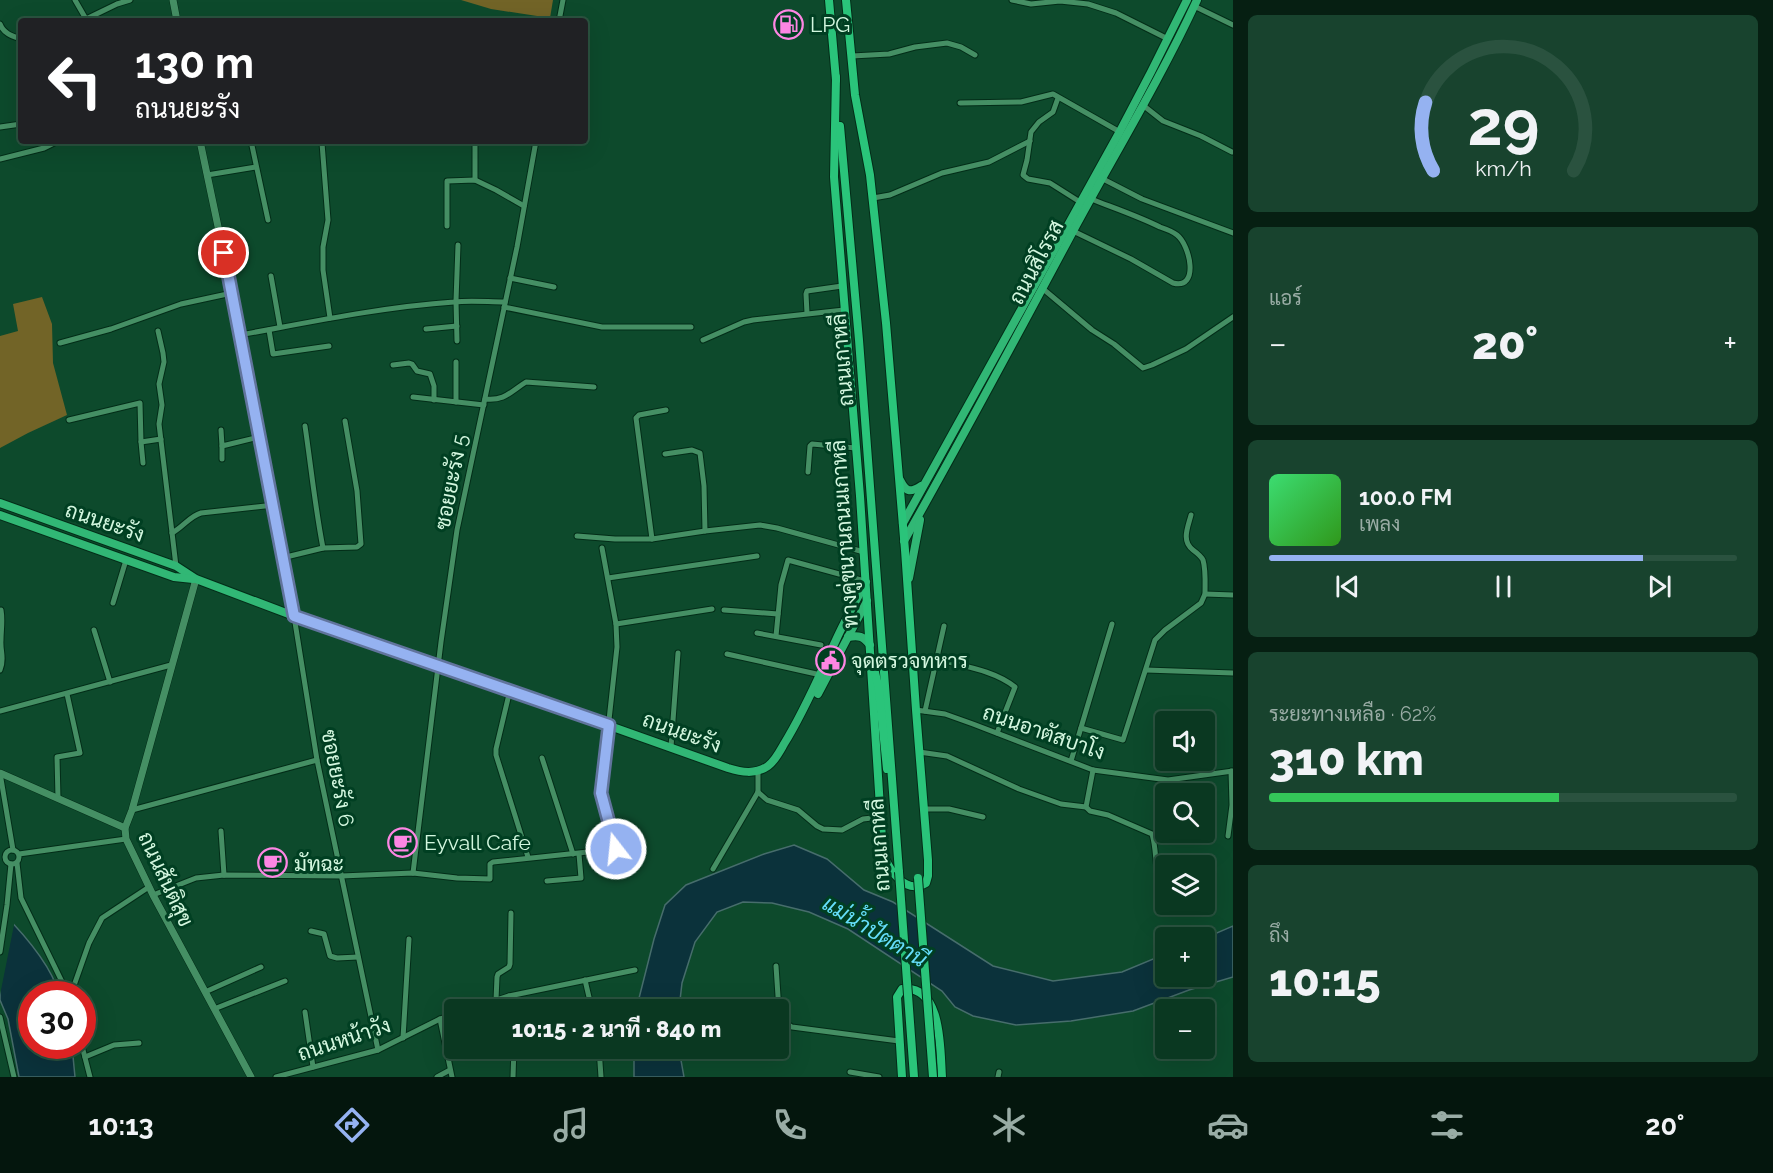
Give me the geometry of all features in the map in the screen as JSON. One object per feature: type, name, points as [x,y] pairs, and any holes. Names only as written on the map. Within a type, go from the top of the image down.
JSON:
[{"type":"highway","points":[[846,0],[852,56]]},
{"type":"highway","name":"ถนนเกาหลี","points":[[831,2],[864,403],[914,1077]]},
{"type":"highway","name":"ทางคู่ขนานถนนเกาหลี","points":[[836,77],[834,177],[864,552],[863,581],[867,601],[883,854],[896,878],[910,886],[919,887],[926,883],[928,876],[919,752],[920,710],[886,323],[873,198],[855,94],[852,56]]},
{"type":"highway","points":[[870,645],[879,690],[882,733],[900,872]]},
{"type":"highway","name":"ถนนเกาหลี","points":[[918,878],[933,1077]]},
{"type":"highway","points":[[902,1077],[897,997],[902,989],[908,988],[918,992],[934,1009],[940,1042],[942,1077]]},
{"type":"main road","name":"ถนนสิโรรส","points":[[903,522],[1168,39],[1193,2]]},
{"type":"main road","name":"ถนนสิโรรส","points":[[904,541],[1144,106],[1193,2]]},
{"type":"main road","points":[[898,477],[904,489],[908,491],[914,491],[924,484]]},
{"type":"main road","name":"ถนนยะรัง","points":[[0,503],[176,566],[196,579],[294,616],[728,768],[745,773],[758,771]]},
{"type":"main road","points":[[908,584],[923,508]]},
{"type":"main road","name":"ถนนยะรัง","points":[[0,515],[174,577],[196,579]]},
{"type":"main road","points":[[36,528],[40,518]]},
{"type":"main road","points":[[758,771],[768,766],[776,757],[796,723],[821,675],[863,581]]},
{"type":"main road","points":[[796,723],[813,701],[867,601]]},
{"type":"main road","points":[[848,638],[858,635],[870,645]]},
{"type":"street","points":[[75,0],[83,18]]},
{"type":"street","points":[[89,18],[130,0]]},
{"type":"street","points":[[172,0],[176,18]]},
{"type":"street","points":[[560,18],[563,0]]},
{"type":"street","points":[[1012,0],[1031,4],[1069,1],[1102,8],[1168,39]]},
{"type":"street","points":[[1193,2],[1233,24]]},
{"type":"street","points":[[0,24],[6,34],[18,38]]},
{"type":"street","points":[[852,56],[889,54],[915,47],[947,43],[975,54]]},
{"type":"street","points":[[960,102],[1021,102],[1053,94],[1119,132]]},
{"type":"street","points":[[1059,98],[1053,112],[1034,127],[1028,160],[1023,171],[1024,177],[1050,183],[1080,202]]},
{"type":"street","points":[[1144,106],[1163,121],[1201,136],[1232,152]]},
{"type":"street","points":[[0,127],[18,124]]},
{"type":"street","points":[[873,198],[890,195],[942,172],[989,162],[1030,141]]},
{"type":"street","points":[[0,159],[43,144]]},
{"type":"street","points":[[201,144],[232,292],[294,616]]},
{"type":"street","points":[[252,144],[268,220]]},
{"type":"street","points":[[322,144],[328,220],[323,247],[323,270],[330,318]]},
{"type":"street","points":[[475,144],[475,180]]},
{"type":"street","name":"ซอยยะรัง 5","points":[[413,873],[457,530],[535,144]]},
{"type":"street","points":[[207,175],[256,167]]},
{"type":"street","points":[[1102,179],[1142,199],[1233,233]]},
{"type":"street","points":[[447,226],[447,181],[475,180],[524,206]]},
{"type":"street","points":[[1073,231],[1131,259],[1173,283],[1184,283],[1188,279],[1190,260],[1186,247],[1176,234],[1145,219],[1091,200]]},
{"type":"street","points":[[457,341],[456,301],[459,245]]},
{"type":"street","points":[[271,276],[280,327]]},
{"type":"street","points":[[510,278],[554,287]]},
{"type":"street","points":[[807,313],[807,291],[842,285]]},
{"type":"street","points":[[1042,288],[1092,330],[1114,344],[1143,368],[1186,349],[1233,317]]},
{"type":"street","points":[[60,343],[111,329],[181,304],[232,292]]},
{"type":"street","points":[[240,335],[330,318],[456,301],[504,304],[602,327],[690,327]]},
{"type":"street","points":[[703,340],[744,322],[844,310]]},
{"type":"street","points":[[426,329],[457,326]]},
{"type":"street","points":[[268,330],[273,354],[329,346]]},
{"type":"street","points":[[158,331],[164,362],[159,384],[162,405],[159,424],[176,566]]},
{"type":"street","points":[[456,362],[456,402]]},
{"type":"street","points":[[393,365],[409,363],[417,371],[430,374],[434,386],[434,400]]},
{"type":"street","points":[[413,398],[484,402],[496,400],[513,392],[526,382],[594,387]]},
{"type":"street","points":[[69,420],[140,403],[143,463]]},
{"type":"street","points":[[652,539],[636,418],[639,415],[666,410]]},
{"type":"street","points":[[282,558],[298,555],[304,551],[357,547],[361,544],[357,491],[345,421]]},
{"type":"street","points":[[305,426],[315,510],[323,548]]},
{"type":"street","points":[[221,430],[222,459]]},
{"type":"street","points":[[222,446],[259,437]]},
{"type":"street","points":[[141,442],[161,439]]},
{"type":"street","points":[[808,472],[812,444],[856,448]]},
{"type":"street","points":[[666,454],[692,450],[700,453],[704,486],[705,531]]},
{"type":"street","points":[[172,533],[186,524],[192,516],[201,513],[274,505]]},
{"type":"street","points":[[1082,728],[1123,740],[1156,637],[1201,603],[1206,594],[1203,560],[1186,543],[1191,515]]},
{"type":"street","points":[[577,536],[652,539],[760,525],[864,552]]},
{"type":"street","points":[[153,895],[196,878],[224,875],[341,876],[413,873],[490,879],[491,862],[616,849],[601,793],[617,647],[616,624],[602,548]]},
{"type":"street","points":[[608,578],[757,556]]},
{"type":"street","points":[[113,603],[126,560]]},
{"type":"street","points":[[776,636],[781,585],[788,560],[863,581]]},
{"type":"street","name":"ถนนสันติสุข","points":[[196,579],[125,828],[126,839],[153,895],[251,1077]]},
{"type":"street","points":[[1206,594],[1233,595]]},
{"type":"street","points":[[616,624],[712,609]]},
{"type":"street","points":[[0,669],[3,660],[1,610]]},
{"type":"street","points":[[724,610],[778,614]]},
{"type":"street","name":"ซอยยะรัง 6","points":[[294,616],[317,760],[378,1050]]},
{"type":"street","points":[[1071,761],[1112,624]]},
{"type":"street","points":[[920,710],[944,626]]},
{"type":"street","points":[[94,630],[110,682]]},
{"type":"street","points":[[757,633],[821,645]]},
{"type":"street","points":[[671,747],[678,653]]},
{"type":"street","points":[[727,654],[821,675]]},
{"type":"street","points":[[936,659],[983,671],[1015,687],[997,733]]},
{"type":"street","points":[[0,711],[171,666]]},
{"type":"street","points":[[1146,670],[1233,673]]},
{"type":"street","points":[[510,690],[496,755],[528,857]]},
{"type":"street","points":[[58,798],[57,758],[80,753],[67,694]]},
{"type":"street","name":"ถนนอาตัสบาโง","points":[[920,710],[945,714],[1093,770],[1168,780],[1232,771]]},
{"type":"street","points":[[919,752],[947,756],[1019,789],[1061,804],[1086,807],[1090,811],[1108,815],[1152,834],[1155,855]]},
{"type":"street","points":[[542,758],[576,854],[581,878],[547,881]]},
{"type":"street","points":[[132,810],[317,760]]},
{"type":"street","points":[[1086,807],[1093,770]]},
{"type":"street","points":[[713,869],[758,792],[758,771]]},
{"type":"street","points":[[1228,836],[1232,804],[1232,771]]},
{"type":"street","points":[[0,773],[125,828]]},
{"type":"street","points":[[0,773],[19,859],[14,863],[0,952]]},
{"type":"street","points":[[758,792],[767,800],[798,810],[823,829],[842,830],[863,819],[881,817]]},
{"type":"street","points":[[924,809],[949,809],[983,817]]},
{"type":"street","points":[[221,831],[224,875]]},
{"type":"street","points":[[14,863],[7,862],[3,858],[7,853],[126,839]]},
{"type":"street","points":[[14,863],[21,898],[62,981]]},
{"type":"street","points":[[74,981],[102,918],[149,887]]},
{"type":"street","points":[[8,896],[21,898]]},
{"type":"street","points":[[496,999],[498,974],[510,964],[511,913]]},
{"type":"street","points":[[311,931],[324,934],[330,956],[358,957]]},
{"type":"street","points":[[403,1038],[409,939]]},
{"type":"street","points":[[776,966],[779,1011],[784,1022],[792,1027],[899,1041]]},
{"type":"street","points":[[205,992],[261,967]]},
{"type":"street","points":[[499,999],[635,970]]},
{"type":"street","points":[[585,980],[589,999]]},
{"type":"street","points":[[214,1009],[285,981]]},
{"type":"street","points":[[305,1012],[313,1067]]},
{"type":"street","points":[[0,1017],[14,1077]]},
{"type":"street","name":"ถนนหน้าวัง","points":[[276,1077],[378,1050],[444,1018]]},
{"type":"street","points":[[440,1019],[452,1077]]},
{"type":"street","points":[[96,1052],[114,1045],[139,1043]]},
{"type":"street","points":[[86,1059],[90,1077]]},
{"type":"street","points":[[513,1077],[514,1059]]},
{"type":"street","points":[[600,1059],[601,1077]]},
{"type":"street","points":[[437,1077],[450,1070]]},
{"type":"street","points":[[850,1072],[879,1077]]},
{"type":"shaded area","points":[[461,0],[553,0],[550,18],[491,9]]},
{"type":"shaded area","points":[[42,297],[52,324],[53,363],[67,415],[0,448],[0,336],[18,331],[13,304]]},
{"type":"water","name":"แม่น้ำปัตตานี","points":[[794,845],[827,859],[864,890],[893,902],[993,966],[1053,981],[1122,972],[1155,958],[1155,987],[1199,987],[1165,999],[1155,999],[1155,1003],[1133,1011],[1071,1021],[1016,1025],[973,1016],[955,1007],[942,991],[848,929],[809,912],[772,903],[743,902],[717,912],[695,942],[682,983],[680,999],[639,999],[665,905],[686,885],[764,854]]},
{"type":"water","points":[[0,910],[43,960],[54,981],[18,981],[18,1059],[73,1059],[75,1077],[19,1077],[8,1019],[0,1000]]},
{"type":"water","points":[[1233,926],[1233,977],[1215,982],[1215,934]]},
{"type":"water","points":[[634,1059],[681,1059],[684,1077],[634,1077]]},
{"type":"pier","points":[[0,907],[15,920],[0,995]]},
{"type":"place","name":"LPG","points":[[789,24]]},
{"type":"place","name":"จุดตรวจทหาร","points":[[830,660]]},
{"type":"place","name":"Eyvall Cafe","points":[[403,842]]},
{"type":"place","name":"มัทฉะ","points":[[273,863]]},
{"type":"route","points":[[224,253],[294,616],[609,725],[601,793],[616,849]]}]
